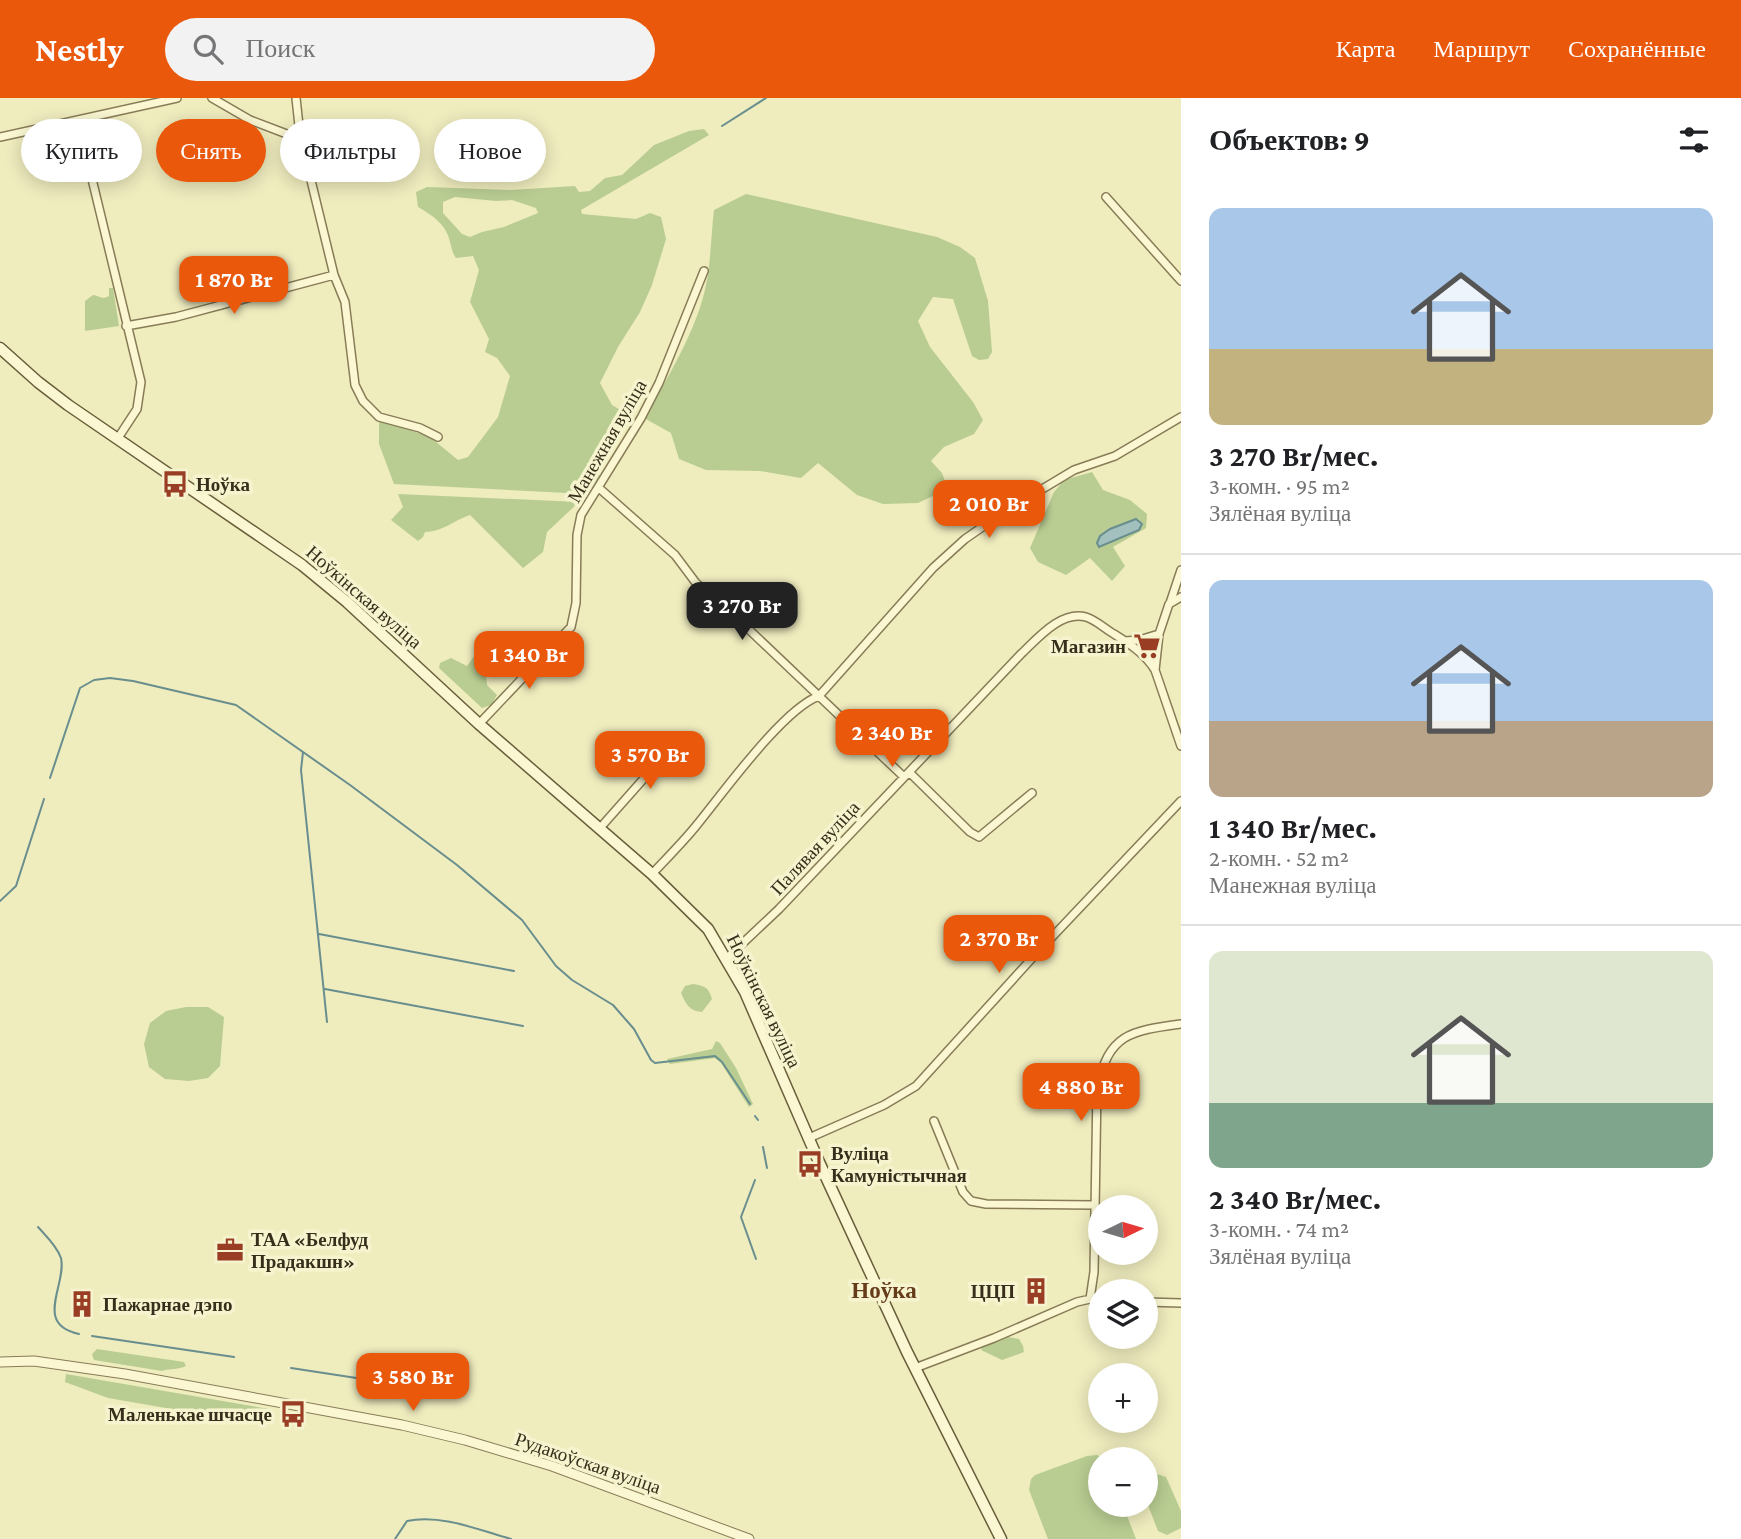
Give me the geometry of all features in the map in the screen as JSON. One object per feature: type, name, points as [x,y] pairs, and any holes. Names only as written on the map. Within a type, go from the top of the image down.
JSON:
[{"type":"main road","name":"Ноўкінская вуліца","points":[[0,348],[38,382],[302,565],[347,601],[479,724],[652,874],[708,929],[745,992],[915,1368],[1001,1539]]},
{"type":"street","points":[[87,119],[177,98]]},
{"type":"street","points":[[212,98],[250,120],[280,131]]},
{"type":"street","points":[[296,98],[298,119]]},
{"type":"street","points":[[0,137],[21,133]]},
{"type":"street","points":[[92,182],[139,370],[141,390],[137,408],[118,438]]},
{"type":"street","points":[[311,182],[334,275],[345,302],[355,385],[363,401],[379,417],[420,428],[438,437]]},
{"type":"street","points":[[1106,197],[1181,281]]},
{"type":"street","name":"Манежная вуліца","points":[[479,724],[571,627],[576,603],[577,535],[581,515],[659,383],[704,271]]},
{"type":"street","points":[[126,326],[176,317],[334,275]]},
{"type":"street","points":[[652,874],[774,734],[807,701],[819,696],[933,568],[965,539],[1074,470],[1115,456],[1181,417]]},
{"type":"street","points":[[599,488],[664,545],[696,583],[970,832],[979,837],[1032,793]]},
{"type":"street","points":[[1155,670],[1158,634],[1181,569]]},
{"type":"street","points":[[1169,604],[1181,597]]},
{"type":"street","name":"Палявая вуліца","points":[[727,958],[779,909],[1040,636],[1065,619],[1077,616],[1092,620],[1125,641]]},
{"type":"street","points":[[1125,641],[1158,634]]},
{"type":"street","points":[[1125,641],[1149,659],[1155,670],[1181,747]]},
{"type":"street","points":[[600,828],[639,782],[684,740]]},
{"type":"street","points":[[809,1138],[884,1105],[916,1086],[1181,801]]},
{"type":"street","points":[[1094,1195],[1097,1088],[1102,1064],[1116,1044],[1128,1036],[1161,1026],[1181,1024]]},
{"type":"street","points":[[934,1121],[963,1192],[971,1201],[986,1204],[1088,1205]]},
{"type":"street","points":[[915,1368],[1088,1299]]},
{"type":"street","points":[[1158,1302],[1181,1303]]},
{"type":"street","name":"Рудакоўская вуліца","points":[[0,1362],[34,1361],[82,1367],[402,1425],[465,1440],[552,1466],[749,1539]]},
{"type":"green space","points":[[704,129],[709,135],[581,210],[582,214],[636,219],[650,213],[661,217],[666,239],[652,285],[640,312],[600,383],[612,405],[627,414],[615,446],[595,452],[591,465],[601,477],[586,494],[394,484],[379,444],[379,420],[430,437],[458,460],[468,457],[498,417],[510,376],[497,358],[485,352],[489,339],[470,302],[479,270],[473,256],[456,258],[442,226],[418,207],[416,192],[427,187],[511,190],[575,186],[579,192],[590,191],[605,178],[622,175],[654,145],[689,131]],"holes":[[[455,197],[512,200],[536,208],[538,213],[470,237],[462,234],[443,213],[443,202]]]},
{"type":"green space","points":[[746,194],[937,237],[960,247],[975,258],[988,301],[992,352],[988,359],[979,360],[972,356],[953,299],[933,297],[918,321],[930,347],[973,402],[983,420],[974,434],[944,447],[931,461],[942,473],[948,489],[918,503],[883,504],[857,495],[818,463],[801,478],[760,471],[706,470],[679,459],[671,433],[644,418],[680,354],[702,302],[709,267],[714,210]]},
{"type":"green space","points":[[109,288],[113,288],[119,326],[85,331],[85,301],[93,295],[103,298],[109,296]]},
{"type":"green space","points":[[1092,472],[1103,490],[1130,500],[1147,514],[1146,528],[1113,547],[1125,566],[1112,581],[1090,558],[1066,575],[1038,562],[1030,548],[1054,492],[1064,480]]},
{"type":"green space","points":[[398,494],[579,502],[547,532],[543,552],[523,568],[470,515],[443,528],[425,532],[418,541],[391,520],[403,507]]},
{"type":"green space","points":[[483,644],[490,648],[482,660],[482,671],[486,675],[487,685],[497,695],[491,705],[482,708],[439,668],[440,663],[451,658],[467,666]]},
{"type":"green space","points":[[693,984],[706,988],[711,995],[712,999],[702,1012],[688,1006],[681,993],[685,986]]},
{"type":"green space","points":[[208,1007],[224,1017],[220,1066],[208,1078],[189,1081],[165,1079],[149,1067],[144,1044],[150,1023],[166,1011]]},
{"type":"green space","points":[[716,1041],[736,1068],[753,1104],[749,1107],[715,1058],[670,1064],[667,1059],[712,1049]]},
{"type":"green space","points":[[1008,1337],[1019,1339],[1024,1352],[1002,1360],[981,1350],[983,1346]]},
{"type":"green space","points":[[97,1349],[184,1362],[186,1366],[162,1371],[94,1360],[92,1354]]},
{"type":"green space","points":[[66,1374],[269,1409],[273,1418],[263,1423],[108,1398],[65,1382]]},
{"type":"green space","points":[[1087,1456],[1088,1517],[1128,1517],[1136,1539],[1048,1539],[1029,1490],[1031,1479],[1035,1475]]},
{"type":"green space","points":[[1158,1474],[1166,1477],[1181,1511],[1181,1528],[1167,1535],[1158,1531],[1153,1517],[1158,1517]]},
{"type":"water","points":[[1136,519],[1142,524],[1139,530],[1099,547],[1097,543],[1100,536]]},
{"type":"waterway","points":[[722,126],[766,98]]},
{"type":"waterway","points":[[50,778],[80,688],[94,680],[110,678],[133,681],[236,705],[457,865],[522,920],[556,966],[572,980],[613,1005],[634,1029],[651,1060],[655,1063],[715,1056],[722,1062],[750,1104]]},
{"type":"waterway","points":[[303,752],[301,770],[327,1022]]},
{"type":"waterway","points":[[0,901],[16,886],[44,799]]},
{"type":"waterway","points":[[319,934],[514,971]]},
{"type":"waterway","points":[[325,989],[523,1026]]},
{"type":"waterway","points":[[755,1116],[758,1120]]},
{"type":"waterway","points":[[763,1147],[767,1168]]},
{"type":"waterway","points":[[755,1180],[741,1217],[756,1259]]},
{"type":"waterway","points":[[38,1227],[54,1245],[61,1258],[62,1269],[55,1302],[58,1322],[65,1329],[79,1334]]},
{"type":"waterway","points":[[92,1336],[234,1357]]},
{"type":"waterway","points":[[291,1368],[376,1381]]},
{"type":"waterway","points":[[395,1539],[407,1521],[420,1519],[460,1524],[511,1539]]},
{"type":"place","name":"Ноўка","points":[[175,484]]},
{"type":"place","name":"Магазин","points":[[1147,646]]},
{"type":"place","name":"Вуліца Камуністычная","points":[[810,1164]]},
{"type":"place","name":"ТАА «Белфуд Прадакшн»","points":[[230,1250]]},
{"type":"place","name":"ЦЦП","points":[[1036,1291]]},
{"type":"place","name":"Пажарнае дэпо","points":[[82,1304]]},
{"type":"place","name":"Маленькае шчасце","points":[[293,1414]]},
{"type":"district","name":"Ноўка","points":[[884,1290]]}]
